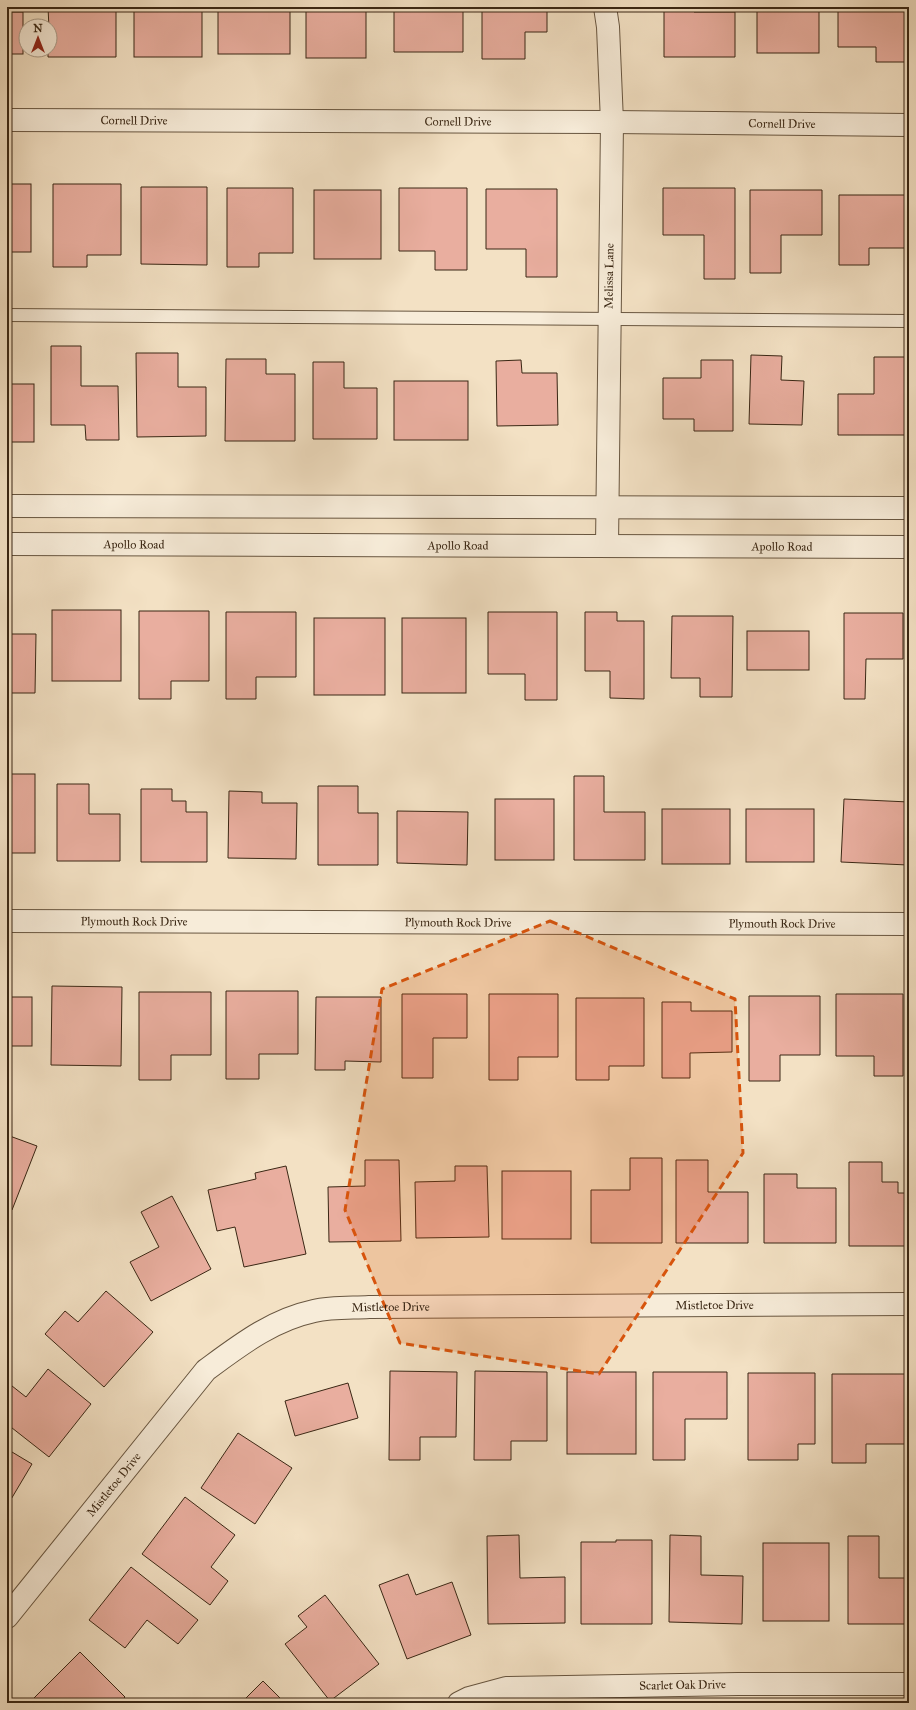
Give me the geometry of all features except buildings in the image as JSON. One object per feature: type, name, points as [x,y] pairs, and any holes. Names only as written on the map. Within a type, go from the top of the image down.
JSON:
[{"type":"street","name":"Melissa Lane","points":[[605,7],[608,27],[612,122],[606,508],[607,546]]},
{"type":"street","name":"Cornell Drive","points":[[7,120],[612,122],[909,125]]},
{"type":"street","points":[[7,506],[909,508]]},
{"type":"street","name":"Apollo Road","points":[[7,544],[909,547]]},
{"type":"street","name":"Plymouth Rock Drive","points":[[7,921],[909,924]]},
{"type":"street","name":"Mistletoe Drive","points":[[7,1617],[206,1370],[247,1339],[274,1324],[314,1311],[369,1307],[909,1304]]},
{"type":"street","name":"Scarlet Oak Drive","points":[[459,1703],[469,1698],[506,1688],[738,1684],[909,1684]]},
{"type":"lane","points":[[7,315],[909,321]]},
{"type":"highlighted area","points":[[550,921],[735,999],[743,1153],[599,1374],[400,1343],[345,1210],[382,989]]}]
